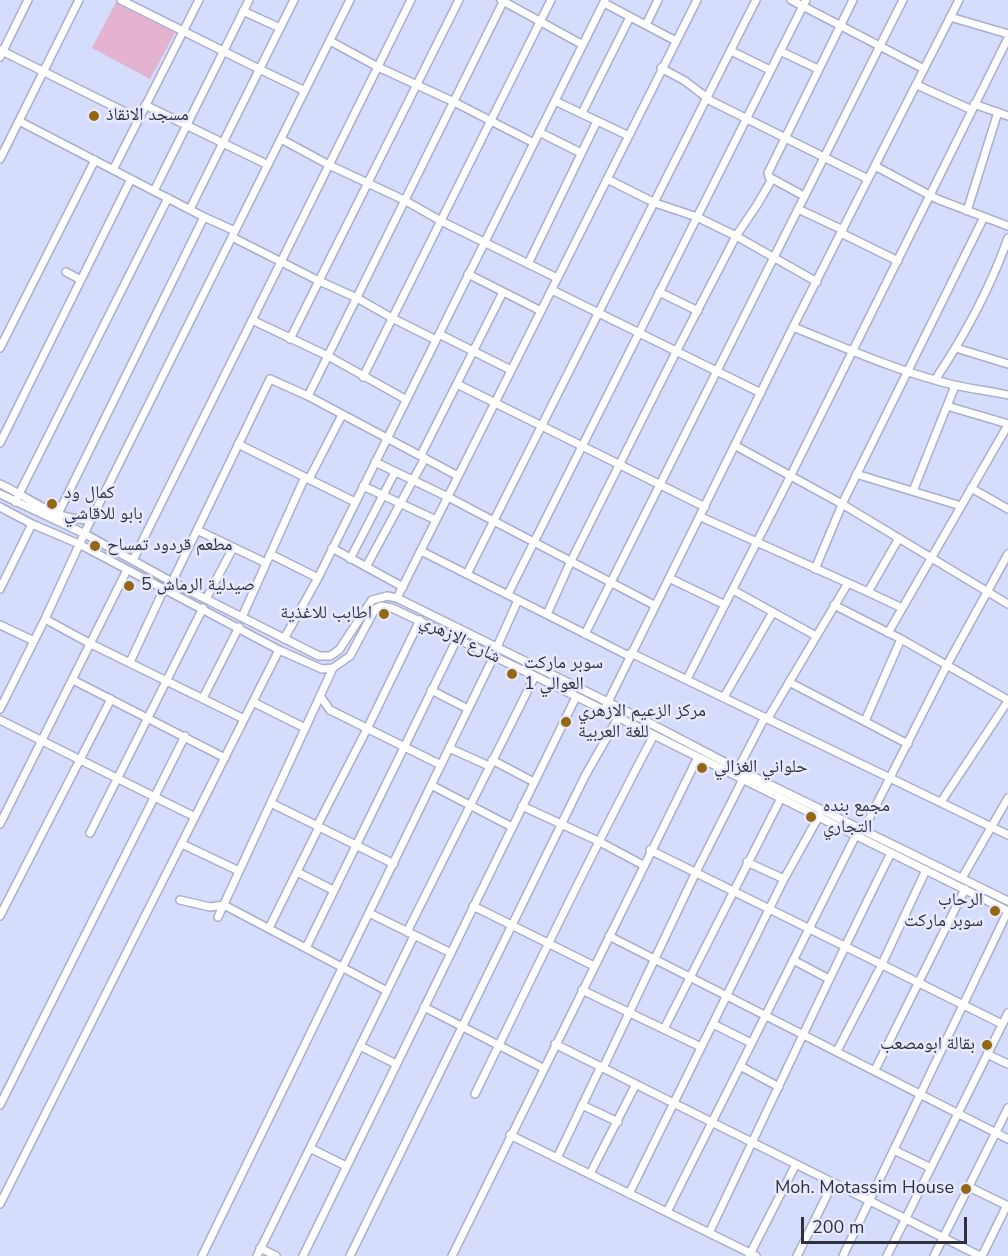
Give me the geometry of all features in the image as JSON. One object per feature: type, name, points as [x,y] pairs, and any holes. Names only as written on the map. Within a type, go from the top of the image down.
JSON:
[{"type":"street","points":[[28,0],[1,52],[139,119]]},
{"type":"street","points":[[0,159],[79,0]]},
{"type":"street","points":[[121,0],[305,90]]},
{"type":"street","points":[[113,170],[199,0]]},
{"type":"street","points":[[154,191],[249,0]]},
{"type":"street","points":[[190,210],[294,0]]},
{"type":"street","points":[[0,709],[79,544],[349,2],[339,0]]},
{"type":"street","points":[[133,560],[411,0]]},
{"type":"street","points":[[290,339],[459,0]]},
{"type":"street","points":[[363,377],[551,0]]},
{"type":"street","points":[[646,25],[658,0]]},
{"type":"street","points":[[0,483],[172,582],[284,639],[319,656],[330,656],[339,650],[372,600],[387,596],[397,598],[697,0]]},
{"type":"street","points":[[467,574],[756,0]]},
{"type":"street","points":[[791,0],[804,3],[840,25],[924,69]]},
{"type":"street","points":[[804,196],[771,179],[768,173],[853,0]]},
{"type":"street","points":[[585,633],[903,0]]},
{"type":"street","points":[[606,707],[654,605],[701,516],[793,327],[959,0]]},
{"type":"street","points":[[308,396],[503,1],[583,45]]},
{"type":"street","points":[[284,639],[318,578],[604,2],[676,41]]},
{"type":"street","points":[[508,594],[804,3]]},
{"type":"street","points":[[243,11],[280,28]]},
{"type":"street","points":[[582,113],[630,17]]},
{"type":"street","points":[[687,679],[898,261],[1008,36],[950,17]]},
{"type":"street","points":[[330,41],[534,143]]},
{"type":"street","points":[[731,51],[770,70]]},
{"type":"street","points":[[780,51],[818,69]]},
{"type":"street","points":[[661,68],[711,101],[868,179]]},
{"type":"street","points":[[916,85],[973,107],[1008,116]]},
{"type":"street","points":[[555,101],[629,136]]},
{"type":"street","points":[[145,105],[268,165]]},
{"type":"street","points":[[967,211],[998,112]]},
{"type":"street","points":[[19,121],[204,217],[280,263],[357,298],[392,318],[474,351],[511,370]]},
{"type":"street","points":[[528,264],[597,121]]},
{"type":"street","points":[[539,132],[581,153]]},
{"type":"street","points":[[281,139],[328,165],[405,200],[441,221],[557,278]]},
{"type":"street","points":[[0,348],[94,160]]},
{"type":"street","points":[[875,166],[930,195],[1008,226]]},
{"type":"street","points":[[0,443],[131,179]]},
{"type":"street","points":[[607,179],[655,203],[697,217],[736,236],[775,256],[817,282]]},
{"type":"street","points":[[547,614],[571,561],[676,352],[736,236],[758,205],[771,179]]},
{"type":"street","points":[[15,502],[168,198]]},
{"type":"street","points":[[798,209],[898,261]]},
{"type":"street","points":[[56,517],[204,217]]},
{"type":"street","points":[[815,569],[856,474],[984,217]]},
{"type":"street","points":[[935,380],[956,348],[990,284],[1008,238]]},
{"type":"street","points":[[66,272],[81,280]]},
{"type":"street","points":[[468,274],[541,311]]},
{"type":"street","points":[[552,290],[761,393]]},
{"type":"street","points":[[366,567],[413,481],[457,384],[503,292]]},
{"type":"street","points":[[659,292],[698,311]]},
{"type":"street","points":[[252,320],[328,356],[405,399]]},
{"type":"street","points":[[793,327],[935,380],[955,386],[1008,395]]},
{"type":"street","points":[[956,348],[1008,364]]},
{"type":"street","points":[[172,582],[270,379],[308,396],[458,476]]},
{"type":"street","points":[[457,384],[705,507]]},
{"type":"street","points":[[913,491],[955,386]]},
{"type":"street","points":[[888,633],[931,556],[1004,439],[1008,424],[947,406]]},
{"type":"street","points":[[242,617],[307,478],[342,415]]},
{"type":"street","points":[[238,444],[355,502]]},
{"type":"street","points":[[736,446],[842,504],[1008,604]]},
{"type":"street","points":[[375,462],[448,497],[654,605]]},
{"type":"street","points":[[350,559],[394,472]]},
{"type":"street","points":[[856,474],[961,506]]},
{"type":"street","points":[[363,486],[436,520]]},
{"type":"street","points":[[972,488],[1008,509]]},
{"type":"street","points":[[0,494],[56,517],[74,520],[92,519]]},
{"type":"street","points":[[0,507],[32,524],[79,544],[316,668],[333,668],[218,917]]},
{"type":"street","points":[[701,516],[902,608]]},
{"type":"street","points":[[0,589],[32,524]]},
{"type":"street","points":[[197,530],[266,563]]},
{"type":"street","points":[[868,591],[899,538]]},
{"type":"street","points":[[207,599],[233,548]]},
{"type":"street","points":[[332,549],[403,587]]},
{"type":"street","points":[[421,551],[585,633],[687,679],[1008,835]]},
{"type":"street","points":[[270,554],[318,578]]},
{"type":"street","points":[[864,829],[947,665],[1008,554]]},
{"type":"street","points":[[0,824],[127,570]]},
{"type":"street","points":[[669,578],[725,605]]},
{"type":"street","points":[[738,769],[848,582]]},
{"type":"street","points":[[130,662],[164,589]]},
{"type":"street","points":[[733,590],[816,636]]},
{"type":"street","name":"شارع الازهري","points":[[397,598],[496,647],[606,707],[618,718],[1008,911]]},
{"type":"street","points":[[496,647],[518,600]]},
{"type":"street","points":[[834,605],[901,639],[1008,700],[941,802]]},
{"type":"street","name":"شارع الازهري","points":[[333,668],[350,656],[372,613],[378,607],[392,608],[576,697],[642,719],[738,769],[1008,901]]},
{"type":"street","points":[[90,833],[202,608]]},
{"type":"street","points":[[724,698],[773,612]]},
{"type":"street","points":[[45,619],[244,719]]},
{"type":"street","points":[[269,928],[420,620]]},
{"type":"street","points":[[0,625],[34,641]]},
{"type":"street","points":[[203,698],[239,627]]},
{"type":"street","points":[[306,948],[457,639]]},
{"type":"street","points":[[865,721],[901,639]]},
{"type":"street","points":[[0,1204],[279,650]]},
{"type":"street","points":[[202,1256],[494,656]]},
{"type":"street","points":[[407,932],[535,676]]},
{"type":"street","points":[[73,680],[225,758]]},
{"type":"street","points":[[789,682],[908,744]]},
{"type":"street","points":[[431,690],[468,709]]},
{"type":"street","points":[[320,696],[330,710],[441,765]]},
{"type":"street","points":[[303,1256],[576,697]]},
{"type":"street","points":[[0,916],[111,699]]},
{"type":"street","points":[[253,702],[305,728]]},
{"type":"street","points":[[350,1256],[586,774],[618,718]]},
{"type":"street","points":[[0,720],[195,817]]},
{"type":"street","points":[[475,1094],[598,841],[654,735]]},
{"type":"street","points":[[0,1104],[185,736]]},
{"type":"street","points":[[449,748],[534,782]]},
{"type":"street","points":[[452,1256],[650,850],[698,757]]},
{"type":"street","points":[[556,1158],[743,779]]},
{"type":"street","points":[[432,785],[512,826]]},
{"type":"street","points":[[663,1029],[781,798]]},
{"type":"street","points":[[962,878],[1008,798]]},
{"type":"street","points":[[271,803],[394,864]]},
{"type":"street","points":[[522,806],[598,841],[643,865]]},
{"type":"street","points":[[629,1194],[784,879],[819,816]]},
{"type":"street","points":[[667,1212],[856,835]]},
{"type":"street","points":[[182,844],[239,871]]},
{"type":"street","points":[[650,850],[963,1004],[1004,1028]]},
{"type":"street","points":[[709,1233],[780,1087],[802,1034],[891,853]]},
{"type":"street","points":[[747,862],[784,879]]},
{"type":"street","points":[[837,1051],[882,964],[926,870]]},
{"type":"street","points":[[297,872],[333,890]]},
{"type":"street","points":[[875,1070],[965,889]]},
{"type":"street","points":[[180,900],[210,908],[224,905],[387,991]]},
{"type":"street","points":[[473,906],[594,966]]},
{"type":"street","points":[[843,1256],[1008,911]]},
{"type":"street","points":[[369,912],[450,953]]},
{"type":"street","points":[[257,1256],[414,936]]},
{"type":"street","points":[[609,936],[1008,1139]]},
{"type":"street","points":[[793,960],[829,979]]},
{"type":"street","points":[[582,990],[701,1047]]},
{"type":"street","points":[[424,1007],[543,1068]]},
{"type":"street","points":[[887,1256],[987,1054],[1004,1028],[1008,1013]]},
{"type":"street","points":[[713,1024],[752,1043]]},
{"type":"street","points":[[555,1044],[981,1256],[1007,1205],[969,1187]]},
{"type":"street","points":[[360,1046],[396,1064]]},
{"type":"street","points":[[987,1054],[1008,1064]]},
{"type":"street","points":[[740,1066],[780,1087]]},
{"type":"street","points":[[590,1174],[636,1084]]},
{"type":"street","points":[[582,1105],[618,1122]]},
{"type":"street","points":[[934,1256],[1008,1108]]},
{"type":"street","points":[[510,1135],[752,1255],[796,1164]]},
{"type":"street","points":[[310,1148],[346,1166]]},
{"type":"street","points":[[894,1150],[931,1168]]},
{"type":"street","points":[[797,1256],[833,1183]]},
{"type":"street","points":[[260,1248],[276,1256]]},
{"type":"shaded area","points":[[117,0],[176,31],[150,79],[92,48]]},
{"type":"place","name":"مسجد الانقاذ","points":[[94,116]]},
{"type":"place","name":"كمال ود بابو للاقاشي","points":[[52,504]]},
{"type":"place","name":"مطعم قردود تمساح","points":[[95,546]]},
{"type":"place","name":"صيدلية الرماش 5","points":[[129,586]]},
{"type":"place","name":"اطابب للاغذية","points":[[384,614]]},
{"type":"place","name":"سوبر ماركت العوالي 1","points":[[512,674]]},
{"type":"place","name":"مركز الزعيم الازهري للغة العربية","points":[[566,722]]},
{"type":"place","name":"حلواني الغزالي","points":[[702,768]]},
{"type":"place","name":"مجمع بنده التجاري","points":[[811,817]]},
{"type":"place","name":"الرحاب سوبر ماركت","points":[[995,911]]},
{"type":"place","name":"بقالة ابومصعب","points":[[987,1045]]},
{"type":"place","name":"Moh. Motassim House","points":[[966,1189]]}]
